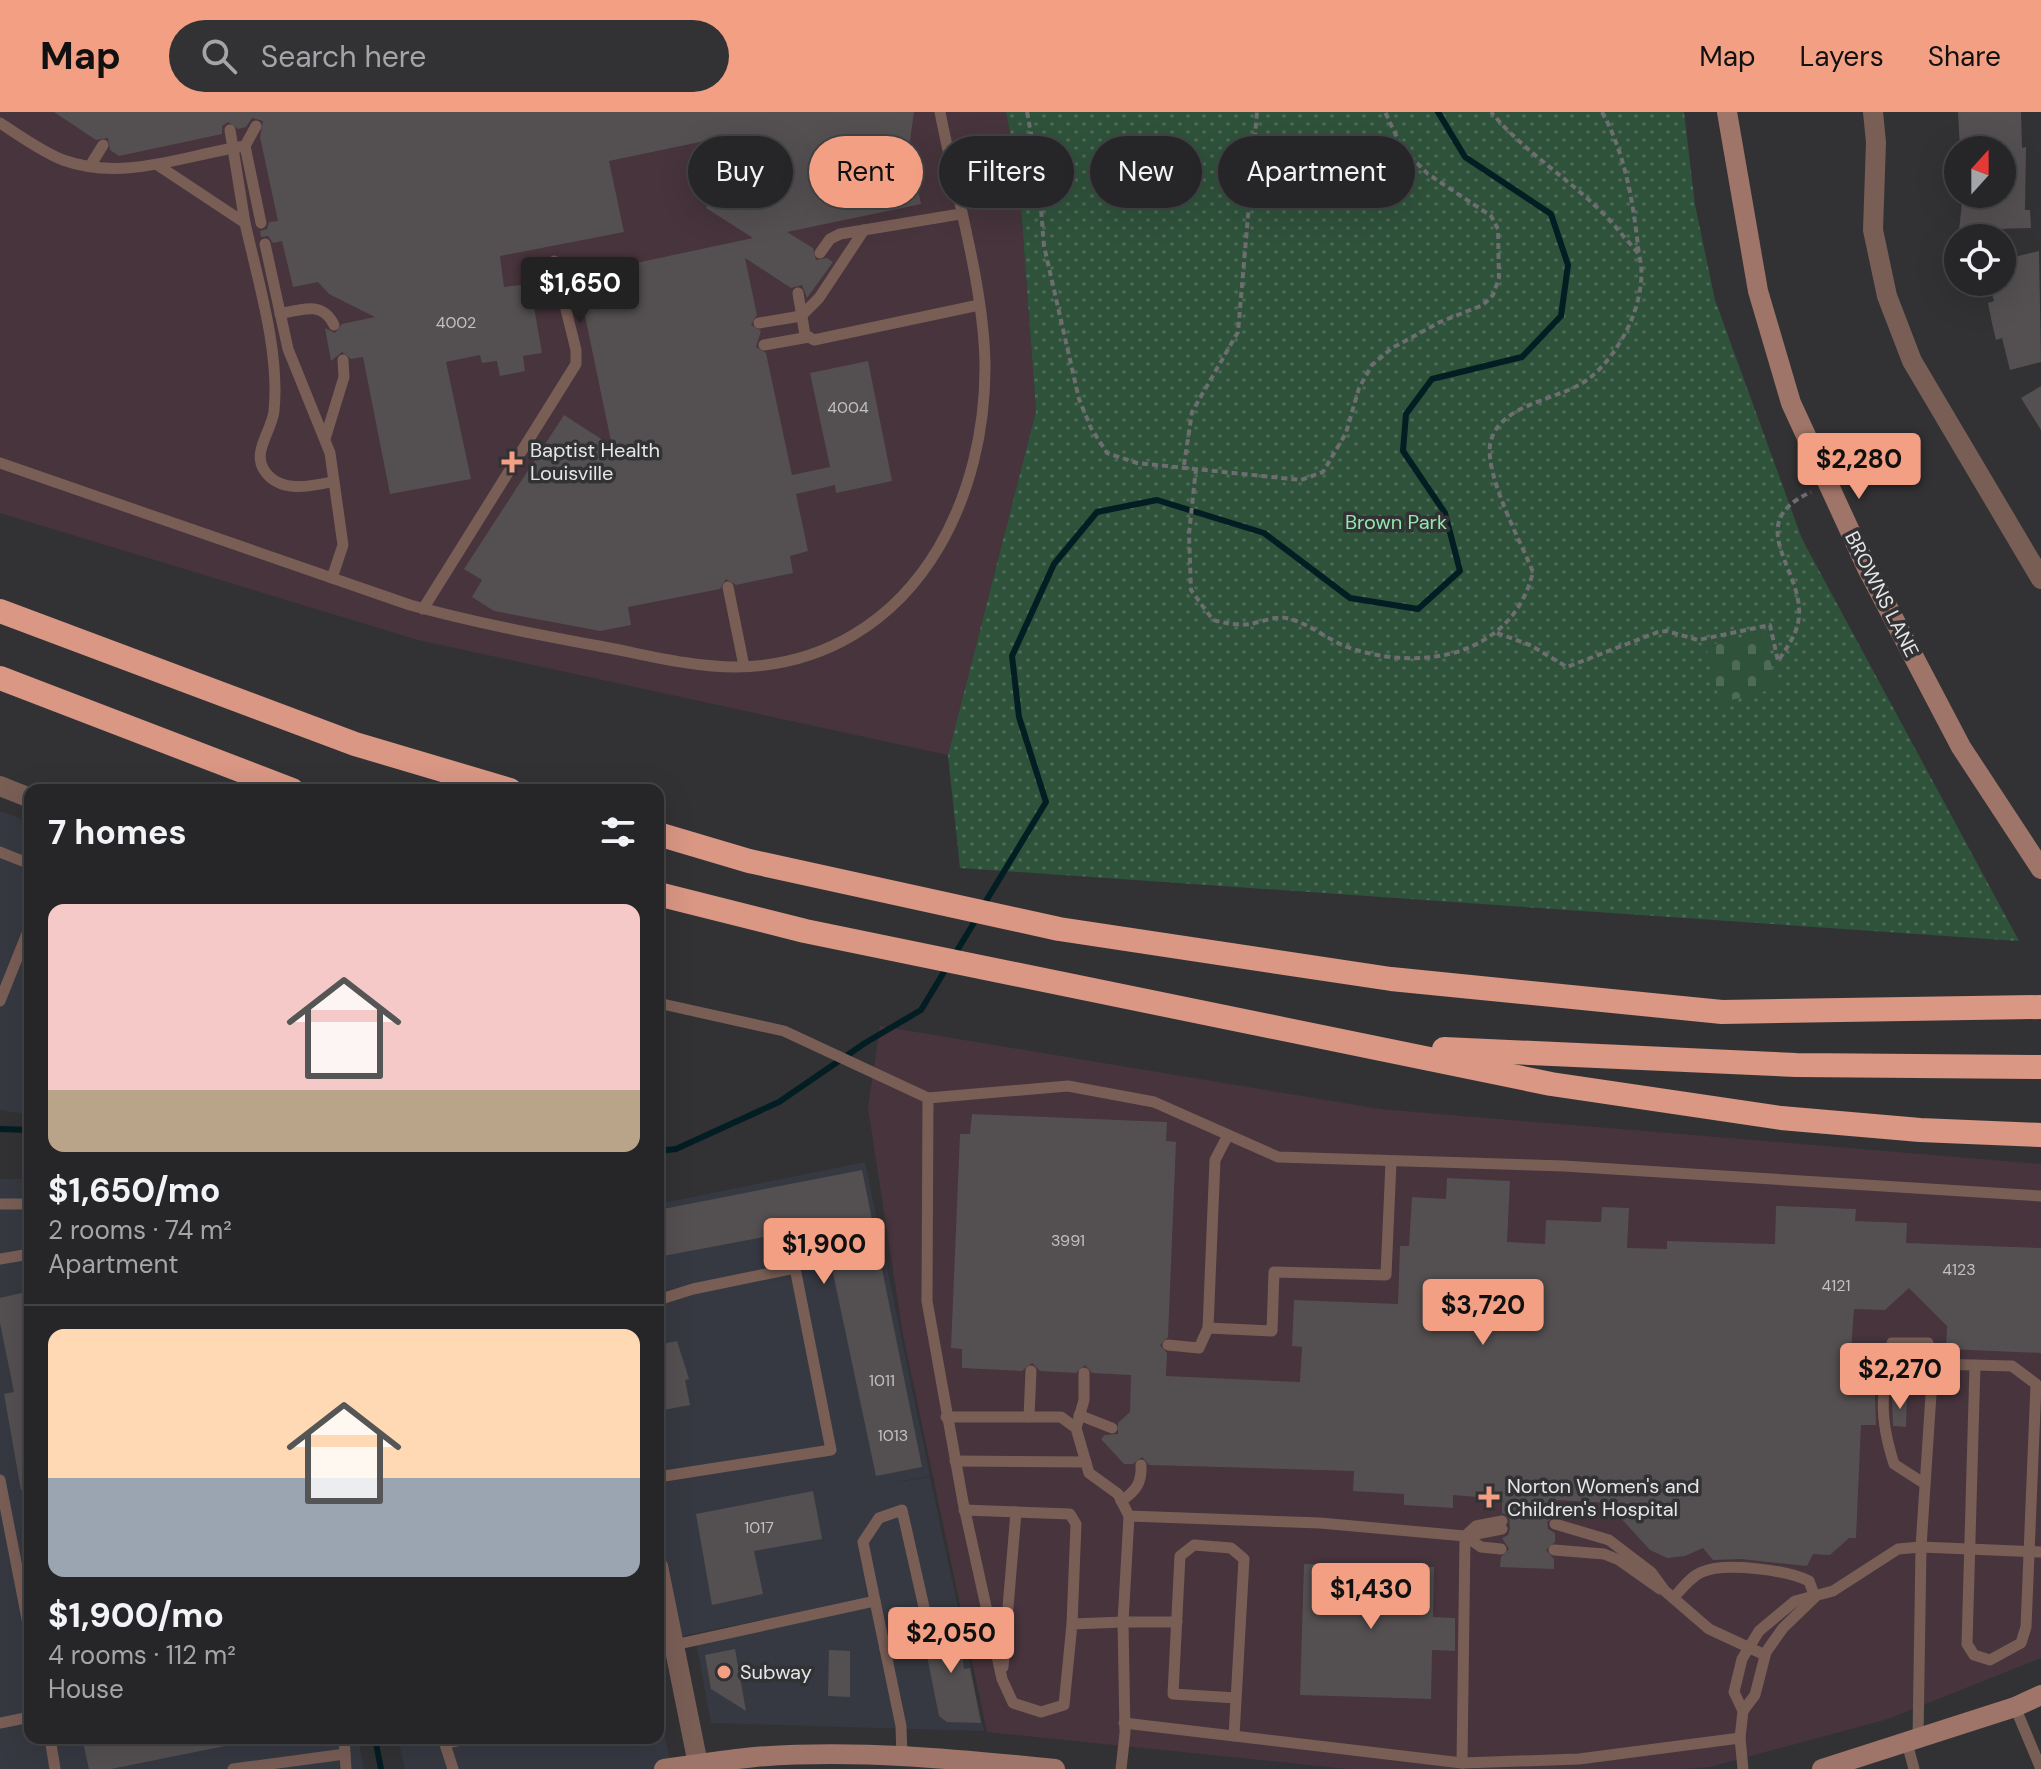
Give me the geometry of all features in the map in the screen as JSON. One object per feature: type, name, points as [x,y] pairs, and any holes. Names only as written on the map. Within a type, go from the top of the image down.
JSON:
[{"type":"highway","points":[[0,611],[355,744],[490,784]]},
{"type":"highway","points":[[0,678],[276,784]]},
{"type":"highway","points":[[664,836],[749,861],[1041,925],[1391,979],[1722,1012],[2041,1007]]},
{"type":"highway","points":[[664,895],[888,949],[1551,1084],[1781,1118],[1920,1130],[2041,1135]]},
{"type":"highway","points":[[1358,1044],[1796,1065],[2041,1067]]},
{"type":"street","name":"BROWNS LANE","points":[[1727,112],[1758,291],[1791,403],[1867,568],[1961,747],[2041,869]]},
{"type":"street","points":[[1873,112],[1876,142],[1873,230],[1887,296],[1912,361],[2041,579]]},
{"type":"street","points":[[0,786],[24,796]]},
{"type":"street","points":[[664,1596],[699,1767]]},
{"type":"street","points":[[1822,1769],[2015,1707],[2041,1695]]},
{"type":"street","points":[[664,1769],[699,1767],[755,1757],[874,1762],[902,1757],[1042,1768]]},
{"type":"lane","points":[[0,463],[423,609],[474,623],[687,662],[744,666],[808,658],[836,647],[885,613],[930,563],[952,525],[976,450],[985,369],[979,305],[940,112]]},
{"type":"lane","points":[[0,123],[63,160],[90,166],[159,166],[238,147],[256,126]]},
{"type":"lane","points":[[230,130],[261,223]]},
{"type":"lane","points":[[90,166],[103,145]]},
{"type":"lane","points":[[238,147],[245,223],[270,336],[274,409],[259,456],[263,469],[275,481],[290,487],[331,482]]},
{"type":"lane","points":[[159,166],[245,223]]},
{"type":"lane","points":[[820,253],[830,239],[864,230],[960,214]]},
{"type":"lane","points":[[759,323],[801,316],[819,298],[864,230]]},
{"type":"lane","points":[[265,244],[295,366],[330,453],[331,482],[343,545],[332,578]]},
{"type":"lane","points":[[423,609],[576,364],[576,350],[554,261]]},
{"type":"lane","points":[[798,293],[801,316],[809,337],[814,340],[979,305]]},
{"type":"lane","points":[[280,314],[308,308],[321,310],[334,325]]},
{"type":"lane","points":[[270,336],[295,366]]},
{"type":"lane","points":[[764,345],[809,337]]},
{"type":"lane","points":[[325,440],[344,377],[343,360]]},
{"type":"lane","points":[[728,587],[744,666]]},
{"type":"lane","points":[[0,852],[24,862]]},
{"type":"lane","points":[[0,1001],[24,941]]},
{"type":"lane","points":[[664,1004],[784,1031],[928,1098],[1068,1086],[1154,1102],[1278,1157],[1564,1166],[2041,1196]]},
{"type":"lane","points":[[928,1098],[927,1301],[964,1510],[1002,1679],[1013,1703],[1041,1712],[1064,1705],[1072,1624],[1076,1524],[1070,1514],[964,1510]]},
{"type":"lane","points":[[1168,1345],[1199,1348],[1208,1328],[1215,1160],[1228,1135]]},
{"type":"lane","points":[[1208,1328],[1272,1331],[1274,1272],[1386,1275],[1391,1162]]},
{"type":"lane","points":[[0,1204],[24,1204]]},
{"type":"lane","points":[[0,1259],[24,1255]]},
{"type":"lane","points":[[664,1298],[795,1268],[831,1450],[664,1476]]},
{"type":"lane","points":[[1914,1769],[1921,1547],[1933,1364],[1928,1343],[1892,1343],[1882,1396],[1882,1426],[1894,1464],[1925,1484]]},
{"type":"lane","points":[[1933,1364],[1975,1365],[2012,1366],[2036,1384],[2036,1552],[2026,1627],[2021,1643],[1990,1660],[1974,1655],[1967,1644],[1975,1365]]},
{"type":"lane","points":[[1029,1417],[1031,1371]]},
{"type":"lane","points":[[1084,1373],[1076,1428],[1089,1473],[1118,1494],[1129,1516],[1123,1622],[1121,1769]]},
{"type":"lane","points":[[1079,1415],[1112,1428]]},
{"type":"lane","points":[[946,1417],[1061,1417],[1076,1428]]},
{"type":"lane","points":[[955,1461],[1086,1462]]},
{"type":"lane","points":[[1121,1501],[1133,1493],[1142,1479],[1141,1465]]},
{"type":"lane","points":[[0,1480],[24,1603]]},
{"type":"lane","points":[[885,1649],[926,1616],[902,1510],[879,1518],[863,1542],[875,1601],[901,1726],[902,1757]]},
{"type":"lane","points":[[1002,1679],[1016,1512]]},
{"type":"lane","points":[[1129,1516],[1320,1523],[1465,1536],[1481,1547],[1501,1549]]},
{"type":"lane","points":[[1462,1763],[1465,1536],[1476,1526],[1502,1525]]},
{"type":"lane","points":[[1555,1528],[1609,1540],[1651,1572],[1669,1594],[1709,1629],[1765,1655]]},
{"type":"lane","points":[[1234,1736],[1244,1559],[1231,1548],[1194,1545],[1180,1556],[1173,1694],[1236,1698]]},
{"type":"lane","points":[[1743,1711],[1734,1692],[1747,1649],[1759,1631],[1795,1601],[1833,1591],[1898,1549],[1921,1547],[2036,1552]]},
{"type":"lane","points":[[1554,1550],[1604,1554],[1669,1594]]},
{"type":"lane","points":[[1669,1594],[1699,1573],[1719,1568],[1792,1573],[1809,1581],[1815,1597]]},
{"type":"lane","points":[[1743,1769],[1740,1738],[1743,1711],[1755,1695],[1765,1655],[1783,1628],[1815,1597]]},
{"type":"lane","points":[[674,1645],[875,1601]]},
{"type":"lane","points":[[1072,1624],[1177,1622]]},
{"type":"lane","points":[[2015,1707],[2041,1769]]},
{"type":"lane","points":[[0,1723],[24,1718]]},
{"type":"lane","points":[[1124,1723],[1462,1763],[1579,1759],[1740,1738]]},
{"type":"lane","points":[[51,1744],[55,1769]]},
{"type":"lane","points":[[344,1744],[346,1769]]},
{"type":"lane","points":[[445,1744],[453,1769]]},
{"type":"lane","points":[[233,1769],[345,1754]]},
{"type":"path","points":[[1027,112],[1038,171],[1044,246],[1079,399],[1091,428],[1107,453],[1137,463],[1184,465],[1301,480],[1323,472],[1346,433],[1359,388],[1372,365],[1392,348],[1483,305],[1493,295],[1499,278],[1498,229],[1491,216],[1428,174],[1402,148],[1385,112]]},
{"type":"path","points":[[1184,465],[1192,412],[1238,332],[1257,112]]},
{"type":"path","points":[[1491,112],[1513,138],[1600,205],[1639,256]]},
{"type":"path","points":[[1196,468],[1189,534],[1191,590],[1213,620],[1248,624],[1283,617],[1311,626],[1351,649],[1400,658],[1467,650],[1497,633],[1519,611],[1533,572],[1492,469],[1490,444],[1500,423],[1526,407],[1569,392],[1593,376],[1625,336],[1640,299],[1639,256],[1631,198],[1615,134],[1602,112]]},
{"type":"path","points":[[1497,633],[1530,645],[1567,667],[1658,632],[1667,631],[1698,640],[1770,625],[1778,661],[1792,640],[1799,620],[1795,590],[1776,540],[1778,523],[1785,509],[1796,499],[1828,484]]},
{"type":"shaded area","name":"Baptist Health Louisville","points":[[0,112],[1006,112],[1011,136],[939,136],[939,208],[1021,208],[1036,411],[948,755],[418,640],[0,513]]},
{"type":"shaded area","points":[[0,811],[24,820],[24,1114],[0,1110]]},
{"type":"shaded area","name":"Norton Women's and Children's Hospital","points":[[880,1026],[1380,1109],[2041,1164],[2041,1658],[1888,1719],[1710,1767],[1683,1769],[1348,1769],[987,1732],[903,1335],[868,1108]]},
{"type":"shaded area","points":[[865,1162],[930,1476],[884,1484],[930,1477],[984,1731],[711,1723],[696,1642],[869,1604],[863,1577],[867,1598],[664,1640],[664,1203]]},
{"type":"shaded area","points":[[0,1179],[24,1179],[24,1715],[0,1720]]},
{"type":"shaded area","points":[[24,1720],[24,1744],[49,1744],[54,1769],[0,1769],[0,1725]]},
{"type":"shaded area","points":[[664,1732],[672,1769],[405,1769],[399,1744],[664,1744]]},
{"type":"shaded area","points":[[54,1744],[359,1744],[364,1769],[58,1769]]},
{"type":"green space","name":"Brown Park","points":[[1006,112],[1684,112],[1695,205],[1715,300],[1802,539],[2019,941],[960,868],[948,755],[1036,411],[1021,208],[1074,208],[1074,136],[1011,136]]},
{"type":"green space","points":[[1763,632],[1777,688],[1720,703],[1706,646]]},
{"type":"building","points":[[54,112],[914,112],[911,136],[809,136],[809,208],[902,208],[787,232],[813,248],[816,260],[827,258],[833,262],[807,298],[802,285],[791,288],[745,258],[757,315],[751,325],[761,331],[756,347],[766,353],[792,475],[830,467],[810,373],[868,361],[892,481],[836,493],[835,485],[796,494],[808,551],[790,556],[793,573],[736,585],[726,579],[720,589],[628,607],[631,625],[600,631],[494,611],[472,597],[482,580],[464,569],[564,415],[612,446],[580,292],[598,288],[594,272],[753,238],[706,208],[793,208],[793,136],[688,136],[688,144],[609,161],[624,232],[500,256],[504,287],[530,284],[542,353],[523,356],[525,371],[500,376],[497,361],[482,363],[480,355],[446,362],[471,479],[390,494],[363,357],[351,359],[342,352],[331,361],[325,328],[335,333],[342,324],[375,317],[329,294],[318,282],[293,287],[282,241],[273,243],[268,236],[261,237],[260,231],[267,229],[269,222],[278,221],[260,137],[263,121],[252,118],[246,127],[238,129],[228,122],[222,126],[222,134],[119,156],[110,150],[108,138],[96,140]]},
{"type":"building","points":[[1958,112],[2021,112],[2022,148],[2026,147],[2025,210],[2030,210],[2031,228],[2016,228],[2016,224],[1960,224],[1961,208],[2016,208],[2016,136],[1959,136]]},
{"type":"building","points":[[2039,251],[2041,362],[2010,370],[2002,338],[1996,340],[1988,303],[1994,301],[1993,296],[2016,296],[2016,257]]},
{"type":"building","points":[[2041,386],[2041,430],[2021,398]]},
{"type":"building","points":[[972,1114],[1167,1122],[1166,1141],[1176,1142],[1168,1337],[1160,1345],[1167,1353],[1166,1376],[1300,1382],[1302,1347],[1292,1346],[1294,1300],[1398,1304],[1400,1246],[1409,1246],[1412,1197],[1446,1199],[1447,1178],[1510,1181],[1507,1242],[1545,1244],[1546,1220],[1601,1222],[1602,1207],[1629,1208],[1627,1248],[1667,1249],[1667,1241],[1775,1244],[1776,1206],[1856,1209],[1855,1221],[1907,1223],[1906,1243],[2041,1248],[2041,1353],[1946,1349],[1947,1326],[1909,1288],[1885,1310],[1854,1309],[1848,1394],[1875,1395],[1876,1425],[1861,1425],[1856,1538],[1849,1538],[1830,1555],[1813,1554],[1807,1566],[1741,1559],[1713,1560],[1703,1548],[1685,1556],[1667,1558],[1650,1550],[1618,1515],[1610,1512],[1610,1503],[1557,1500],[1556,1516],[1547,1522],[1548,1529],[1555,1533],[1555,1542],[1546,1550],[1554,1559],[1554,1569],[1500,1567],[1501,1557],[1509,1549],[1502,1538],[1508,1535],[1510,1528],[1509,1516],[1502,1513],[1502,1499],[1453,1495],[1453,1508],[1404,1505],[1404,1494],[1353,1491],[1354,1471],[1149,1465],[1142,1457],[1133,1464],[1124,1464],[1101,1439],[1105,1435],[1118,1434],[1118,1423],[1130,1412],[1131,1375],[1092,1373],[1085,1365],[1076,1373],[1040,1371],[1032,1363],[1022,1371],[962,1368],[962,1349],[951,1348],[960,1134],[970,1134]]},
{"type":"building","points":[[862,1170],[922,1467],[876,1476],[823,1226],[664,1256],[664,1209]]},
{"type":"building","points":[[24,1292],[24,1490],[21,1490],[4,1394],[14,1392],[0,1323],[0,1298]]},
{"type":"building","points":[[677,1341],[689,1379],[685,1380],[690,1405],[664,1410],[664,1344]]},
{"type":"building","points":[[1892,1396],[1907,1397],[1906,1427],[1893,1426]]},
{"type":"building","points":[[813,1491],[822,1539],[754,1551],[763,1594],[712,1605],[696,1514]]},
{"type":"building","points":[[1304,1564],[1434,1567],[1433,1617],[1455,1618],[1455,1651],[1432,1650],[1431,1699],[1300,1695]]},
{"type":"building","points":[[958,1619],[964,1669],[970,1668],[981,1723],[947,1722],[939,1716],[924,1641],[930,1640],[928,1626]]},
{"type":"building","name":"Subway","points":[[735,1649],[746,1711],[711,1689],[705,1655]]},
{"type":"building","points":[[829,1650],[850,1651],[850,1697],[828,1696]]},
{"type":"building","points":[[83,1744],[225,1744],[111,1769],[89,1769]]},
{"type":"waterway","points":[[983,906],[1046,802],[1019,717],[1012,656],[1054,564],[1097,512],[1157,500],[1264,533],[1350,598],[1418,609],[1460,571],[1445,513],[1403,451],[1406,414],[1432,379],[1522,357],[1561,316],[1568,265],[1551,214],[1465,157],[1438,112]]},
{"type":"waterway","points":[[955,954],[978,916]]},
{"type":"waterway","points":[[664,1150],[676,1149],[779,1102],[865,1043],[921,1010],[947,967]]},
{"type":"waterway","points":[[0,1129],[24,1130]]},
{"type":"waterway","points":[[376,1744],[381,1769]]},
{"type":"place","name":"Baptist Health Louisville","points":[[512,462]]},
{"type":"place","name":"Norton Women's and Children's Hospital","points":[[1489,1497]]},
{"type":"place","name":"Subway","points":[[724,1672]]}]
